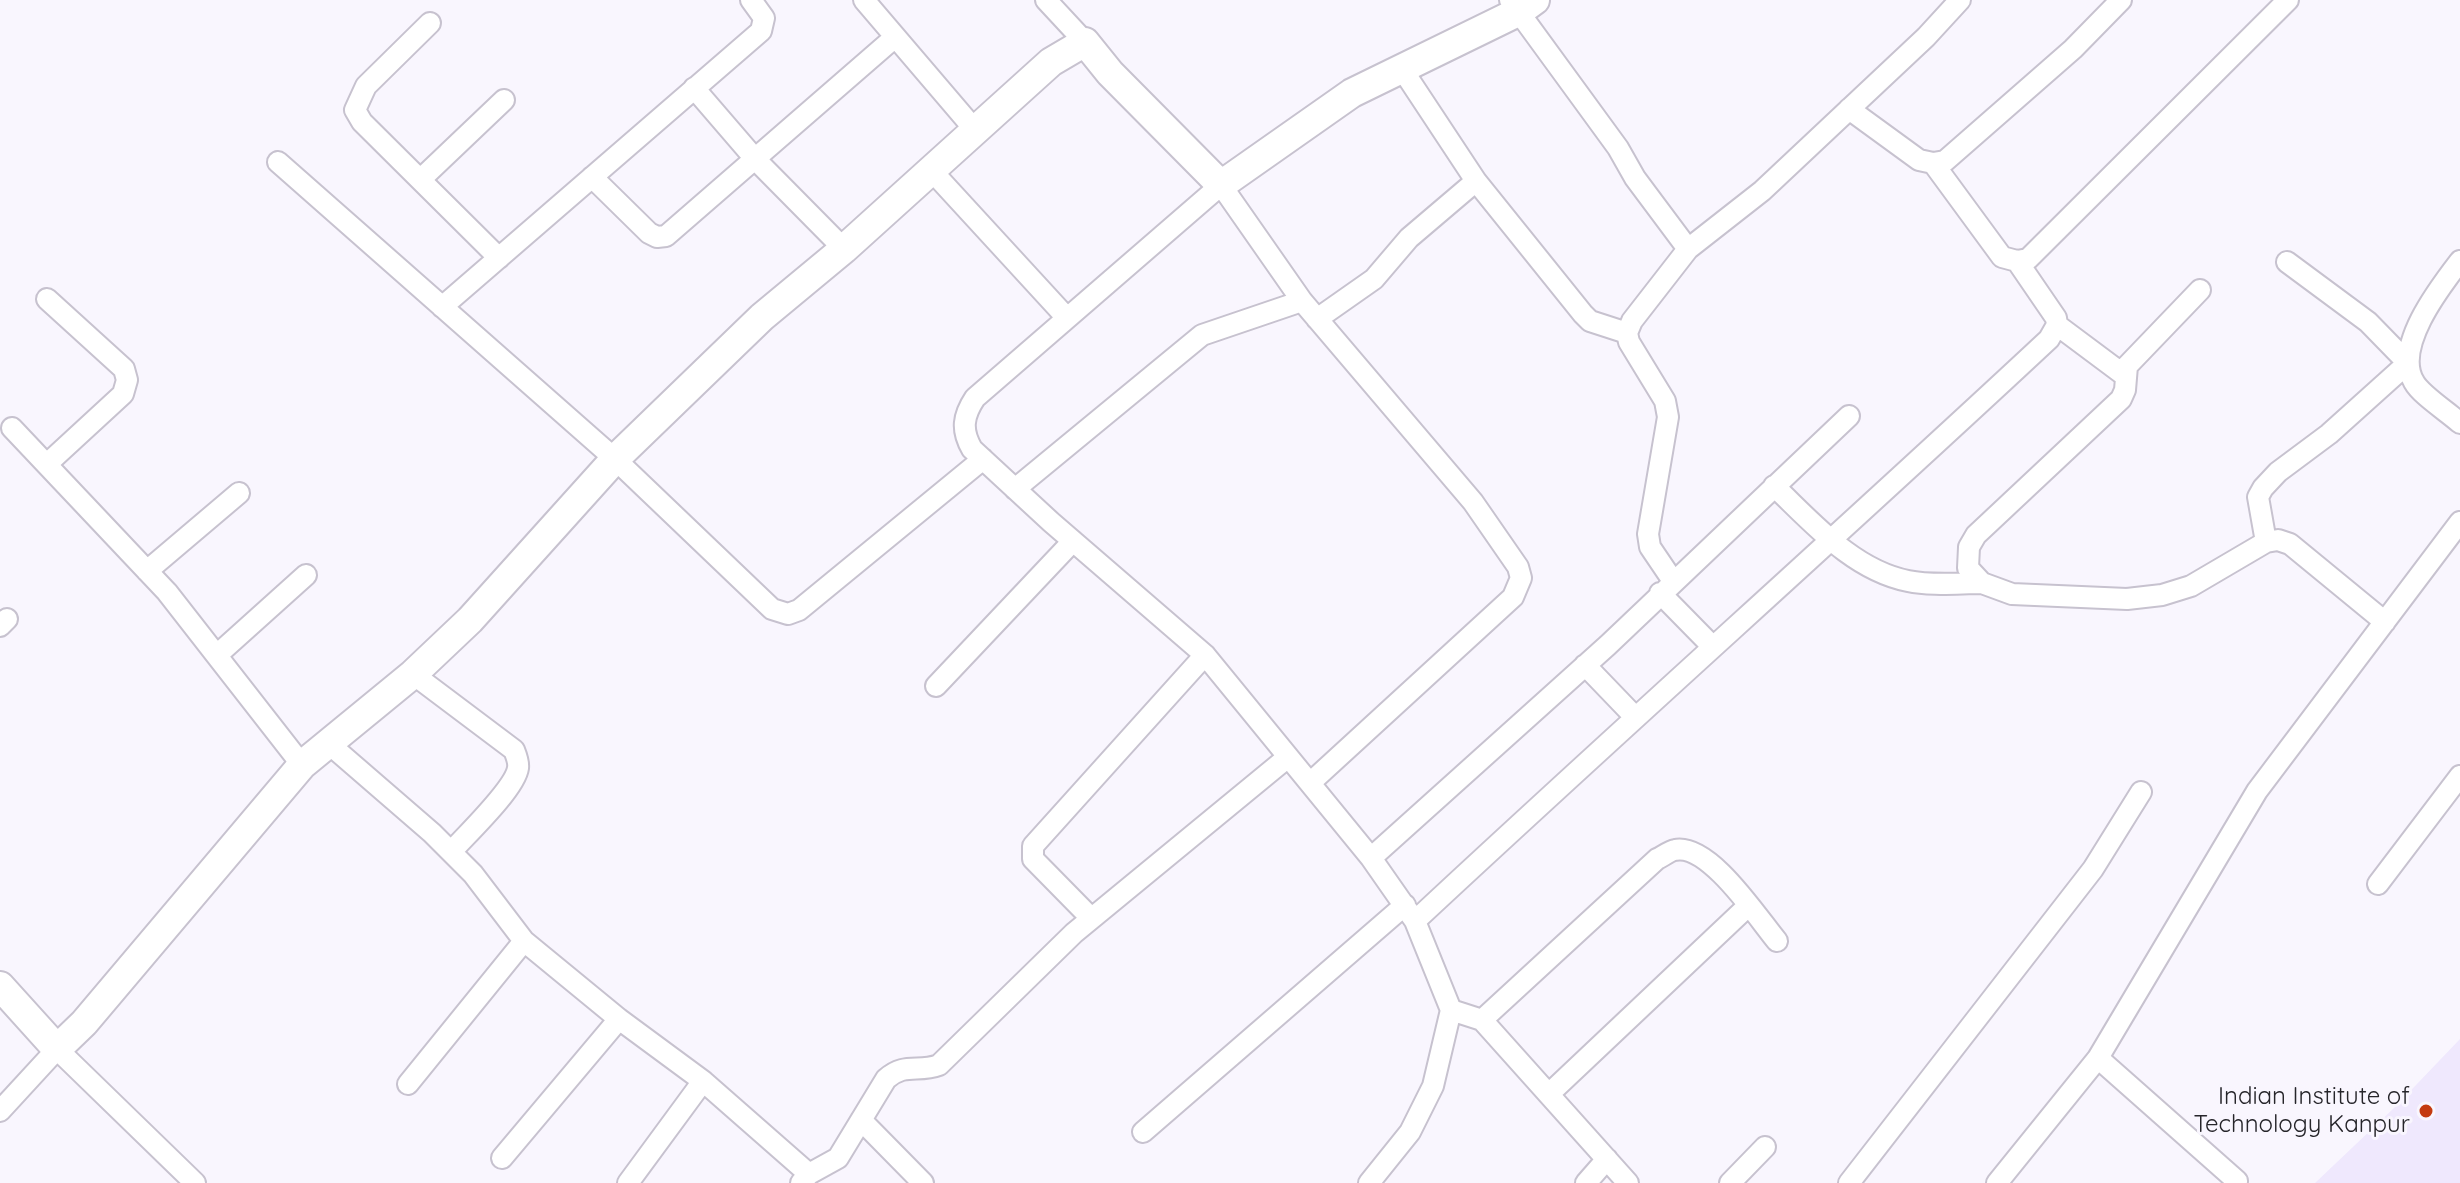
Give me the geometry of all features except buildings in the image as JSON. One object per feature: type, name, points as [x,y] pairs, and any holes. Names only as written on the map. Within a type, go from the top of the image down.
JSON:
[{"type":"street","points":[[442,307],[761,31],[764,18],[751,0]]},
{"type":"street","points":[[864,0],[975,130]]},
{"type":"street","points":[[1046,0],[1110,73],[1221,185],[1302,301],[1473,502],[1518,567],[1521,578],[1513,597],[1310,783]]},
{"type":"street","points":[[1713,647],[1666,587],[1650,547],[1648,534],[1667,432],[1665,401],[1629,342],[1627,333],[1632,321],[1688,249],[1762,191],[1926,37],[1960,0]]},
{"type":"street","points":[[1849,109],[1919,160],[1933,163],[1945,161],[2073,49],[2121,0]]},
{"type":"street","points":[[1933,163],[2002,257],[2017,261],[2028,259],[2288,0]]},
{"type":"street","points":[[1369,1183],[1410,1132],[1433,1086],[1451,1010],[1410,913],[1371,858],[1205,655],[972,449],[965,437],[967,410],[975,398],[1221,185],[1352,93],[1522,4],[1635,178],[1688,249]]},
{"type":"street","points":[[430,23],[366,86],[355,110],[362,122],[499,258]]},
{"type":"street","points":[[592,177],[649,233],[657,237],[666,236],[894,38]]},
{"type":"street","points":[[0,1111],[84,1023],[302,765],[413,674],[470,620],[615,459],[762,317],[844,249],[1051,62],[1085,42]]},
{"type":"street","points":[[1402,69],[1476,181],[1583,314],[1590,321],[1627,333]]},
{"type":"street","points":[[694,88],[756,160],[844,249]]},
{"type":"street","points":[[421,179],[504,100]]},
{"type":"street","points":[[278,162],[615,459],[772,609],[788,614],[799,610],[983,459]]},
{"type":"street","points":[[931,170],[1067,318]]},
{"type":"street","points":[[1317,319],[1374,279],[1409,238],[1476,181]]},
{"type":"street","points":[[1143,1132],[1410,913],[1635,717],[2049,339],[2057,325],[2056,318],[2017,261]]},
{"type":"street","points":[[2266,542],[2258,497],[2263,488],[2408,363],[2424,311],[2460,261]]},
{"type":"street","points":[[2287,262],[2368,322],[2408,363],[2414,383],[2460,423]]},
{"type":"street","points":[[1982,583],[1968,568],[1969,547],[1976,535],[2121,399],[2127,366],[2200,290]]},
{"type":"street","points":[[47,299],[124,369],[127,380],[123,394],[47,464]]},
{"type":"street","points":[[1015,489],[1202,335],[1302,301]]},
{"type":"street","points":[[2057,325],[2124,375]]},
{"type":"street","points":[[1371,858],[1585,665],[1849,416]]},
{"type":"street","points":[[12,428],[147,571],[302,765]]},
{"type":"street","points":[[1774,486],[1832,540],[1868,567],[1909,581],[1982,583],[2012,594],[2127,599],[2162,595],[2191,586],[2266,542],[2278,540],[2290,544],[2385,622]]},
{"type":"street","points":[[147,571],[239,493]]},
{"type":"street","points":[[1997,1183],[2098,1058],[2257,791],[2460,522]]},
{"type":"street","points":[[936,686],[1073,541]]},
{"type":"street","points":[[217,655],[306,575]]},
{"type":"street","points":[[1091,918],[1033,859],[1033,846],[1205,655]]},
{"type":"street","points":[[1585,665],[1635,717]]},
{"type":"street","points":[[413,674],[514,750],[517,757],[518,769],[512,785],[451,852]]},
{"type":"street","points":[[328,743],[473,874],[524,941],[619,1019],[703,1081],[805,1179],[838,1158],[894,1071],[939,1065],[1091,918],[1288,757]]},
{"type":"street","points":[[2378,884],[2460,776]]},
{"type":"street","points":[[1849,1183],[2093,869],[2141,792]]},
{"type":"street","points":[[1482,1020],[1657,859],[1675,850],[1693,852],[1716,867],[1777,941]]},
{"type":"street","points":[[1550,1093],[1748,906]]},
{"type":"street","points":[[408,1084],[524,941]]},
{"type":"street","points":[[0,986],[57,1049],[195,1183]]},
{"type":"street","points":[[1451,1010],[1482,1020],[1628,1183]]},
{"type":"street","points":[[502,1158],[619,1019]]},
{"type":"street","points":[[2098,1058],[2237,1181]]},
{"type":"street","points":[[628,1183],[703,1081]]},
{"type":"street","points":[[861,1120],[923,1183]]},
{"type":"street","points":[[1730,1183],[1765,1147]]},
{"type":"street","points":[[1586,1183],[1607,1159]]},
{"type":"shaded area","name":"Indian Institute of Technology Kanpur","points":[[2460,1039],[2460,1183],[2315,1183],[2394,1108]]},
{"type":"place","name":"Indian Institute of Technology Kanpur","points":[[2426,1111]]}]
